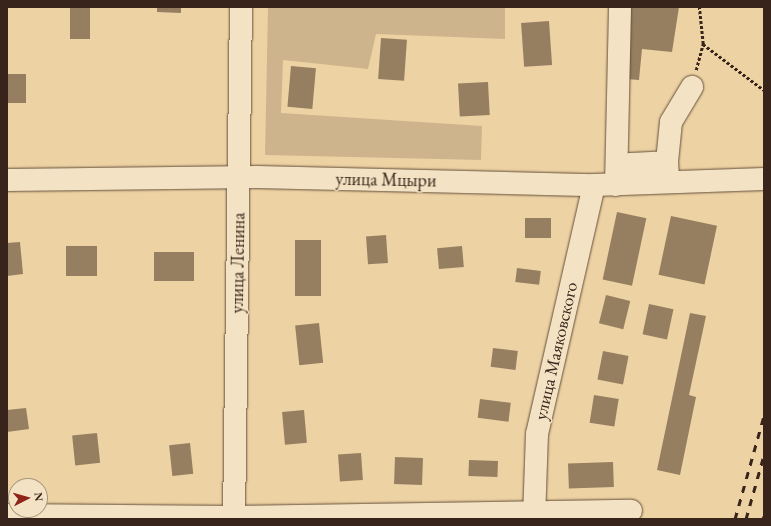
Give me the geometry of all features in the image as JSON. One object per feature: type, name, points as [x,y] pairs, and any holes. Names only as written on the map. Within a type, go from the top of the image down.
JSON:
[{"type":"street","name":"улица Ленина","points":[[234,518],[241,7]]},
{"type":"street","points":[[618,184],[620,7]]},
{"type":"street","points":[[668,172],[671,122],[692,86]]},
{"type":"street","name":"улица Мцыри","points":[[7,180],[239,178],[594,185],[618,184],[668,172],[764,179]]},
{"type":"street","name":"улица Маяковского","points":[[534,515],[537,434],[594,185]]},
{"type":"street","points":[[7,516],[234,518],[534,515],[631,511]]},
{"type":"path","points":[[692,86],[703,44],[700,7]]},
{"type":"path","points":[[703,44],[764,90]]},
{"type":"shaded area","points":[[268,7],[505,7],[505,39],[376,34],[368,69],[283,60],[281,113],[482,126],[481,160],[265,155]]},
{"type":"building","points":[[70,7],[90,7],[90,39],[70,39]]},
{"type":"building","points":[[157,7],[181,7],[181,13],[157,12]]},
{"type":"building","points":[[631,7],[679,7],[672,52],[642,49],[639,80],[626,79]]},
{"type":"building","points":[[549,21],[552,65],[524,67],[521,23]]},
{"type":"building","points":[[381,38],[407,40],[404,81],[378,79]]},
{"type":"building","points":[[291,66],[316,68],[312,109],[287,107]]},
{"type":"building","points":[[7,74],[26,74],[26,103],[7,103]]},
{"type":"building","points":[[488,82],[490,115],[460,117],[458,84]]},
{"type":"building","points":[[617,212],[646,218],[632,286],[603,279]]},
{"type":"building","points":[[671,216],[717,226],[704,284],[659,275]]},
{"type":"building","points":[[525,218],[551,218],[551,238],[525,238]]},
{"type":"building","points":[[386,235],[388,263],[368,264],[366,236]]},
{"type":"building","points":[[295,240],[321,240],[321,296],[295,296]]},
{"type":"building","points":[[20,242],[23,274],[7,276],[7,243]]},
{"type":"building","points":[[66,246],[97,246],[97,276],[66,276]]},
{"type":"building","points":[[462,246],[464,267],[439,269],[437,248]]},
{"type":"building","points":[[154,252],[194,252],[194,281],[154,281]]},
{"type":"building","points":[[517,268],[541,271],[539,285],[515,282]]},
{"type":"building","points":[[606,295],[630,301],[623,329],[599,323]]},
{"type":"building","points":[[649,304],[673,309],[667,340],[643,334]]},
{"type":"building","points":[[690,313],[706,316],[689,395],[696,397],[680,475],[657,470]]},
{"type":"building","points":[[319,323],[323,363],[299,365],[295,326]]},
{"type":"building","points":[[493,348],[518,351],[515,370],[491,367]]},
{"type":"building","points":[[603,351],[629,356],[623,384],[597,379]]},
{"type":"building","points":[[594,395],[619,399],[614,427],[590,423]]},
{"type":"building","points":[[480,399],[511,403],[508,422],[478,418]]},
{"type":"building","points":[[26,408],[29,429],[7,432],[7,410]]},
{"type":"building","points":[[304,410],[307,443],[285,445],[282,412]]},
{"type":"building","points":[[97,433],[100,463],[75,465],[72,436]]},
{"type":"building","points":[[190,443],[193,474],[172,476],[169,445]]},
{"type":"building","points":[[361,453],[363,480],[340,482],[338,455]]},
{"type":"building","points":[[395,457],[423,458],[422,485],[394,484]]},
{"type":"building","points":[[469,460],[498,461],[497,477],[468,476]]},
{"type":"building","points":[[613,462],[614,487],[569,489],[568,464]]},
{"type":"railway","points":[[735,519],[764,416]]},
{"type":"railway","points":[[746,519],[764,455]]}]
